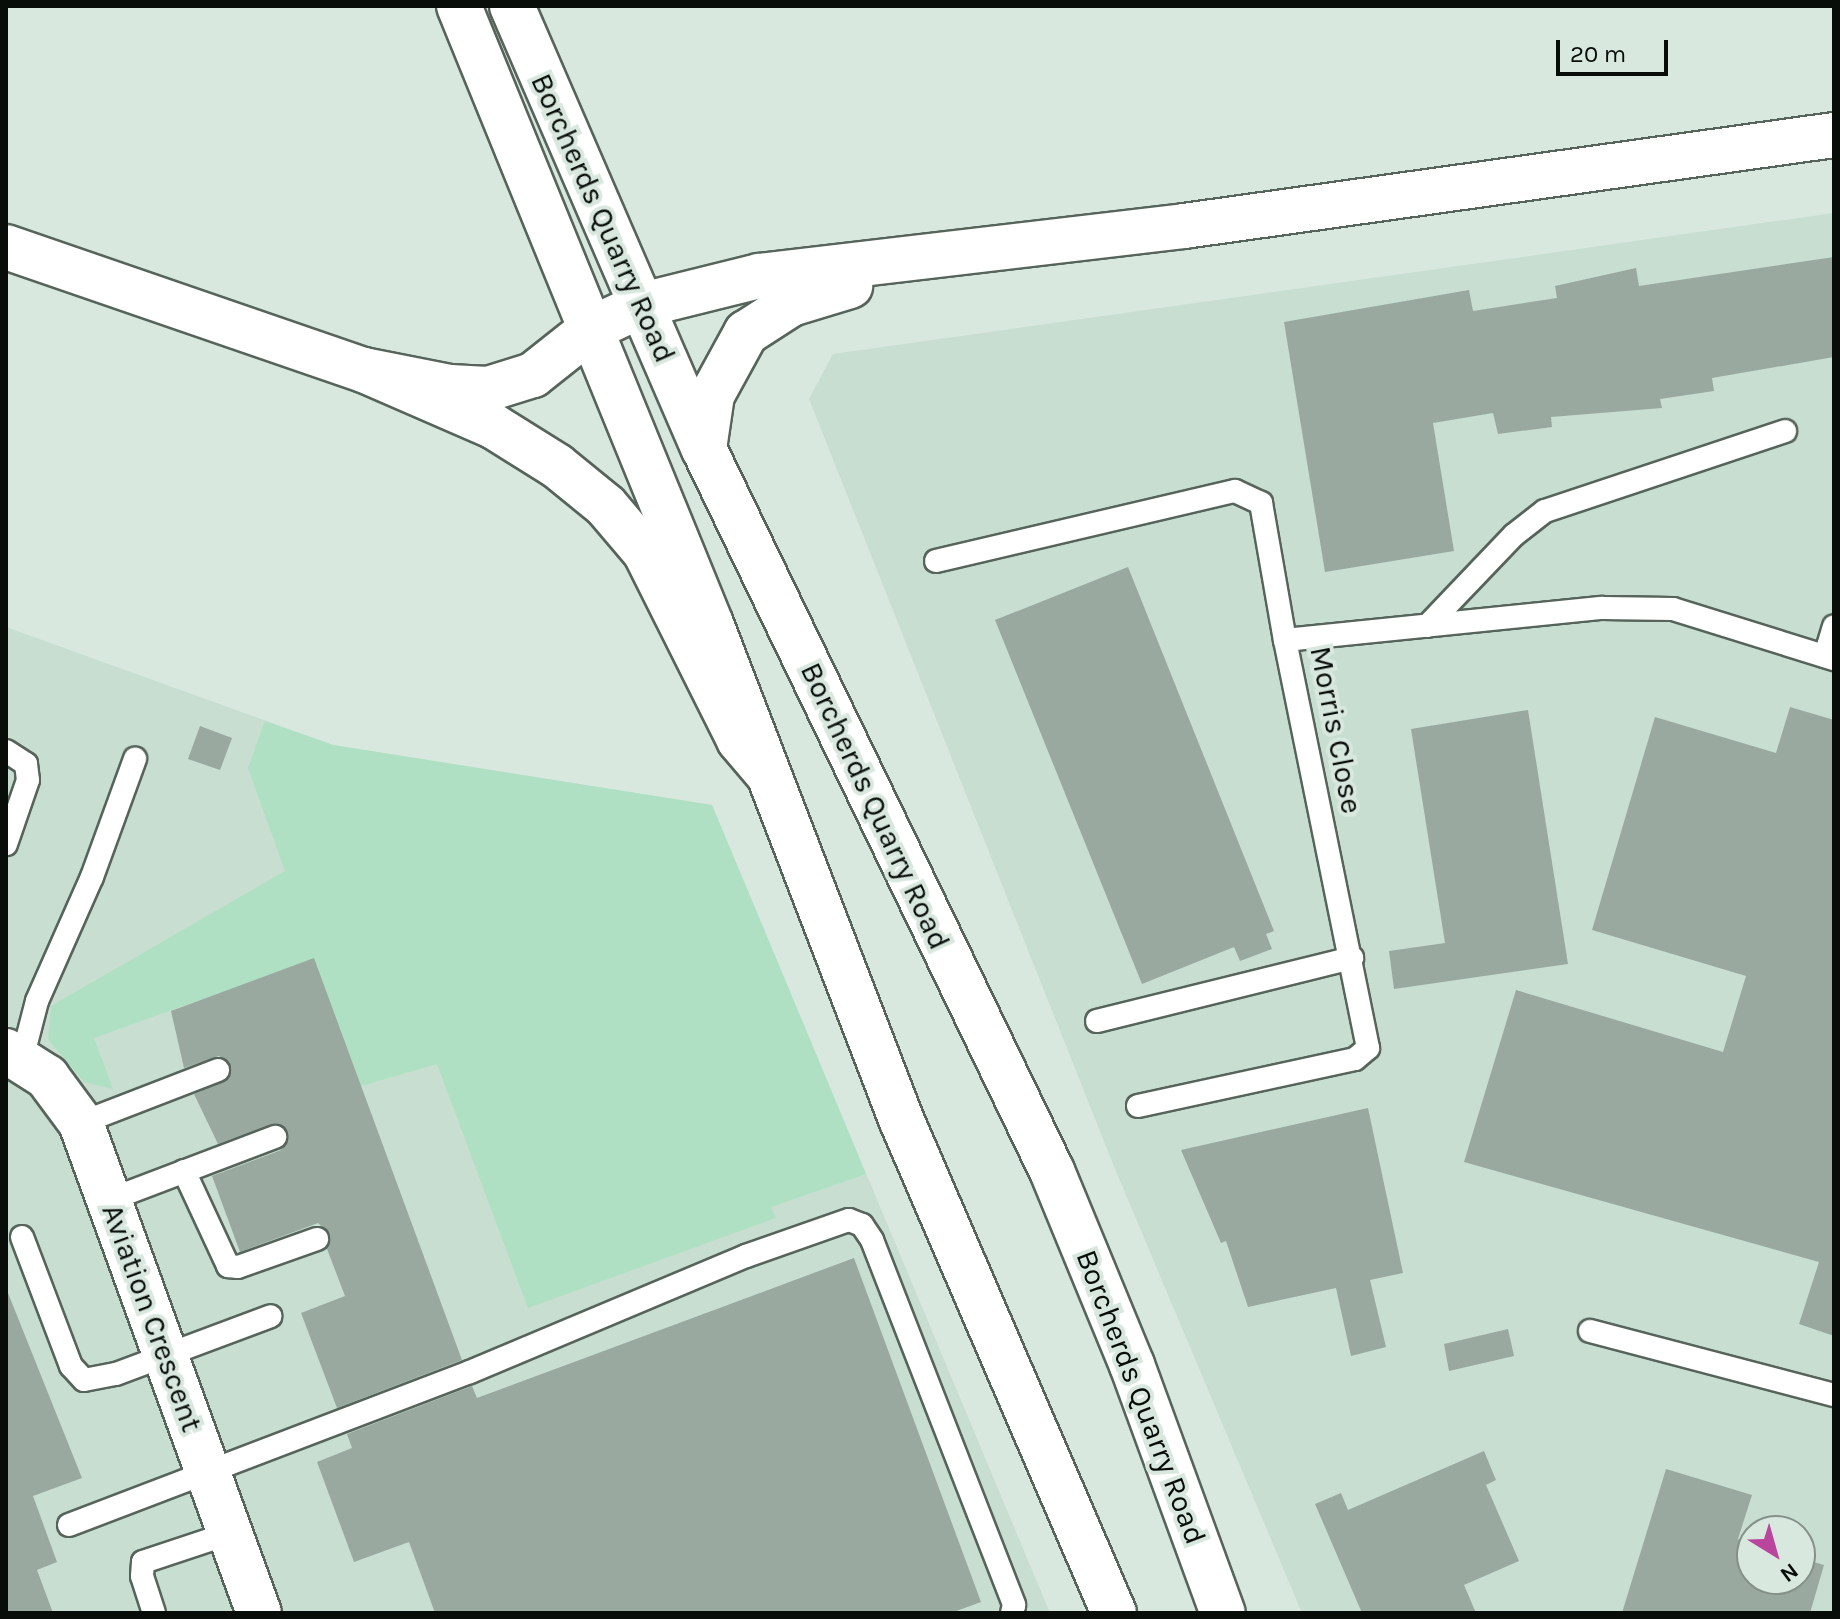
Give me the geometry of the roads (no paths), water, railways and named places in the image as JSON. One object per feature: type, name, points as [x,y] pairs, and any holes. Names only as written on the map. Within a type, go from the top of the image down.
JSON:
[{"type":"main road","name":"Borcherds Quarry Road","points":[[459,6],[591,329],[901,1119],[1114,1613]]},
{"type":"main road","name":"Borcherds Quarry Road","points":[[512,6],[704,449],[1052,1171],[1132,1365],[1223,1613]]},
{"type":"main road","points":[[364,370],[469,390],[501,386],[546,367],[591,329],[642,305],[759,276],[992,250],[1834,135]]},
{"type":"main road","points":[[6,247],[364,370],[493,426],[606,506],[655,567],[739,740],[767,773]]},
{"type":"main road","points":[[704,449],[712,395],[735,348],[760,321],[826,293],[992,250]]},
{"type":"main road","name":"Aviation Crescent","points":[[14,1055],[47,1077],[81,1123],[259,1613]]},
{"type":"lane","points":[[1427,626],[1514,535],[1545,511],[1785,431]]},
{"type":"lane","points":[[936,561],[1235,491],[1261,503],[1285,640]]},
{"type":"lane","name":"Morris Close","points":[[1138,1106],[1362,1054],[1369,1040],[1285,640],[1602,608],[1673,609],[1830,658]]},
{"type":"lane","points":[[1830,658],[1834,626]]},
{"type":"lane","points":[[6,751],[26,764],[28,780],[6,844]]},
{"type":"lane","points":[[14,1055],[92,877],[135,759]]},
{"type":"lane","points":[[1097,1021],[1352,958]]},
{"type":"lane","points":[[81,1123],[218,1070]]},
{"type":"lane","points":[[109,1200],[275,1137]]},
{"type":"lane","points":[[184,1171],[228,1266],[238,1267],[317,1239]]},
{"type":"lane","points":[[69,1525],[470,1372],[746,1256],[849,1220],[862,1225],[872,1240],[1014,1605],[1012,1613]]},
{"type":"lane","points":[[22,1237],[71,1366],[84,1380],[165,1355],[271,1316]]},
{"type":"lane","points":[[1590,1331],[1834,1395]]},
{"type":"lane","points":[[154,1613],[142,1576],[143,1562],[230,1533]]}]
